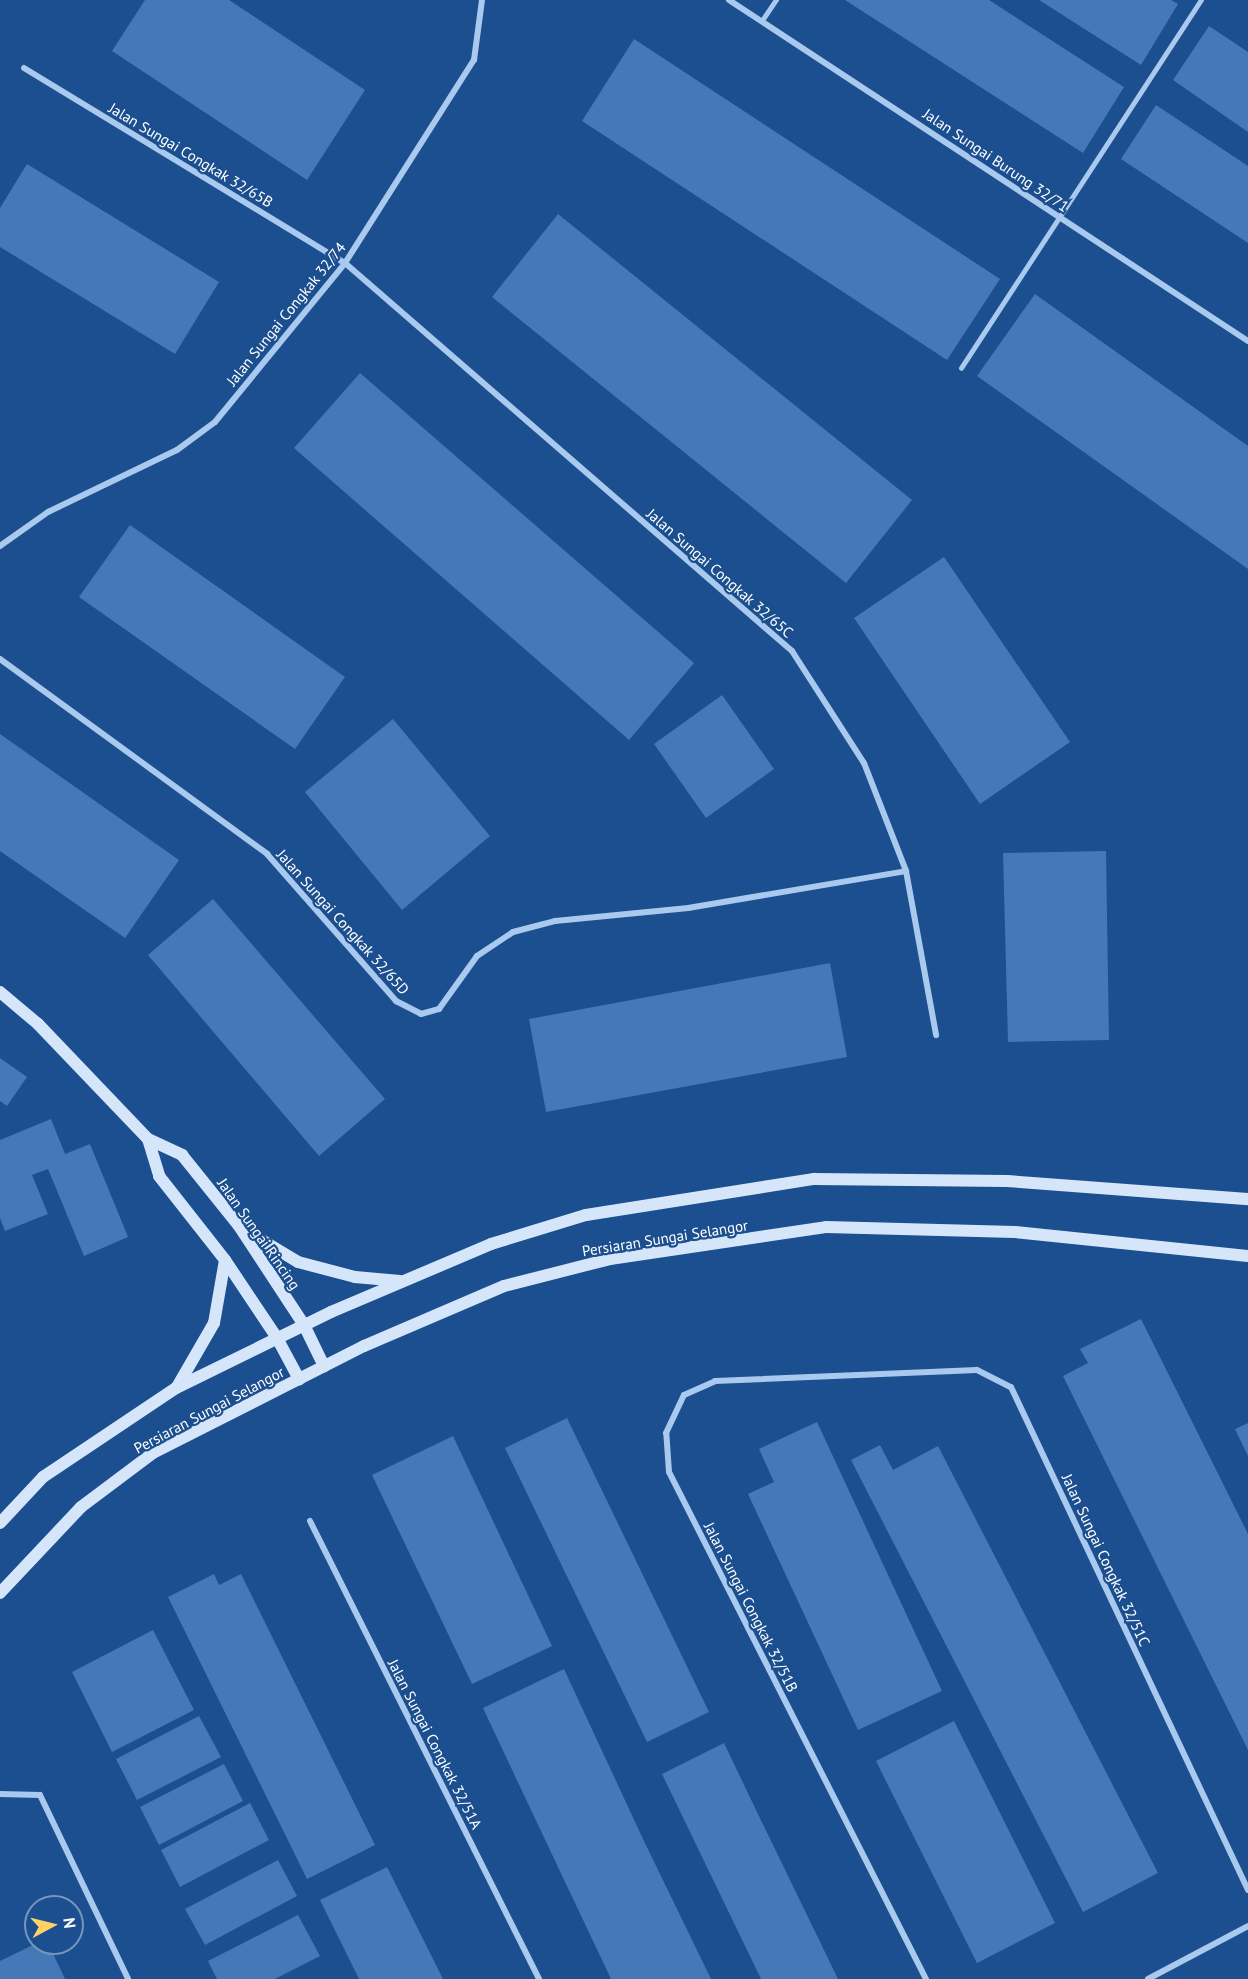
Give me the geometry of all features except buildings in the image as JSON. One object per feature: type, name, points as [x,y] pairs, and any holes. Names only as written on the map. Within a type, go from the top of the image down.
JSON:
[{"type":"main road","name":"Jalan Sungai Rincing","points":[[0,992],[38,1024],[148,1139],[182,1155],[239,1226],[304,1325],[324,1366]]},
{"type":"main road","name":"Jalan Sungai Rincing","points":[[148,1139],[159,1176],[225,1260],[278,1338],[299,1379]]},
{"type":"main road","name":"Persiaran Sungai Selangor","points":[[0,1523],[44,1477],[176,1388],[304,1325],[403,1281],[491,1244],[586,1215],[813,1179],[1007,1181],[1248,1199]]},
{"type":"main road","points":[[239,1226],[298,1262],[355,1277],[403,1281]]},
{"type":"main road","name":"Persiaran Sungai Selangor","points":[[0,1593],[81,1507],[153,1453],[324,1366],[504,1286],[610,1259],[826,1227],[1015,1232],[1248,1256]]},
{"type":"main road","points":[[176,1388],[214,1323],[225,1260]]},
{"type":"street","name":"Jalan Sungai Congkak 32/74","points":[[0,546],[48,512],[177,450],[215,422],[345,263],[474,60],[482,0]]},
{"type":"street","name":"Jalan Sungai Burung 32/71","points":[[729,0],[763,19],[1248,341]]},
{"type":"street","name":"Jalan Sungai Congkak 32/65B","points":[[24,68],[345,263]]},
{"type":"street","name":"Jalan Sungai Congkak 32/65C","points":[[345,263],[792,651],[864,763],[906,871],[936,1035]]},
{"type":"street","name":"Jalan Sungai Congkak 32/65D","points":[[0,659],[267,855],[396,1001],[421,1014],[439,1010],[477,956],[513,932],[555,921],[688,908],[906,871]]},
{"type":"street","name":"Jalan Sungai Congkak 32/51C","points":[[852,1376],[977,1370],[1011,1387],[1248,1890]]},
{"type":"street","name":"Jalan Sungai Congkak 32/51B","points":[[852,1376],[714,1381],[684,1395],[666,1432],[669,1472],[926,1979]]},
{"type":"street","name":"Jalan Sungai Congkak 32/51A","points":[[310,1521],[539,1979]]},
{"type":"street","points":[[0,1794],[40,1796],[128,1979]]},
{"type":"street","points":[[1148,1979],[1248,1926]]},
{"type":"lane","points":[[763,19],[776,0]]},
{"type":"lane","points":[[960,368],[1201,0]]}]
